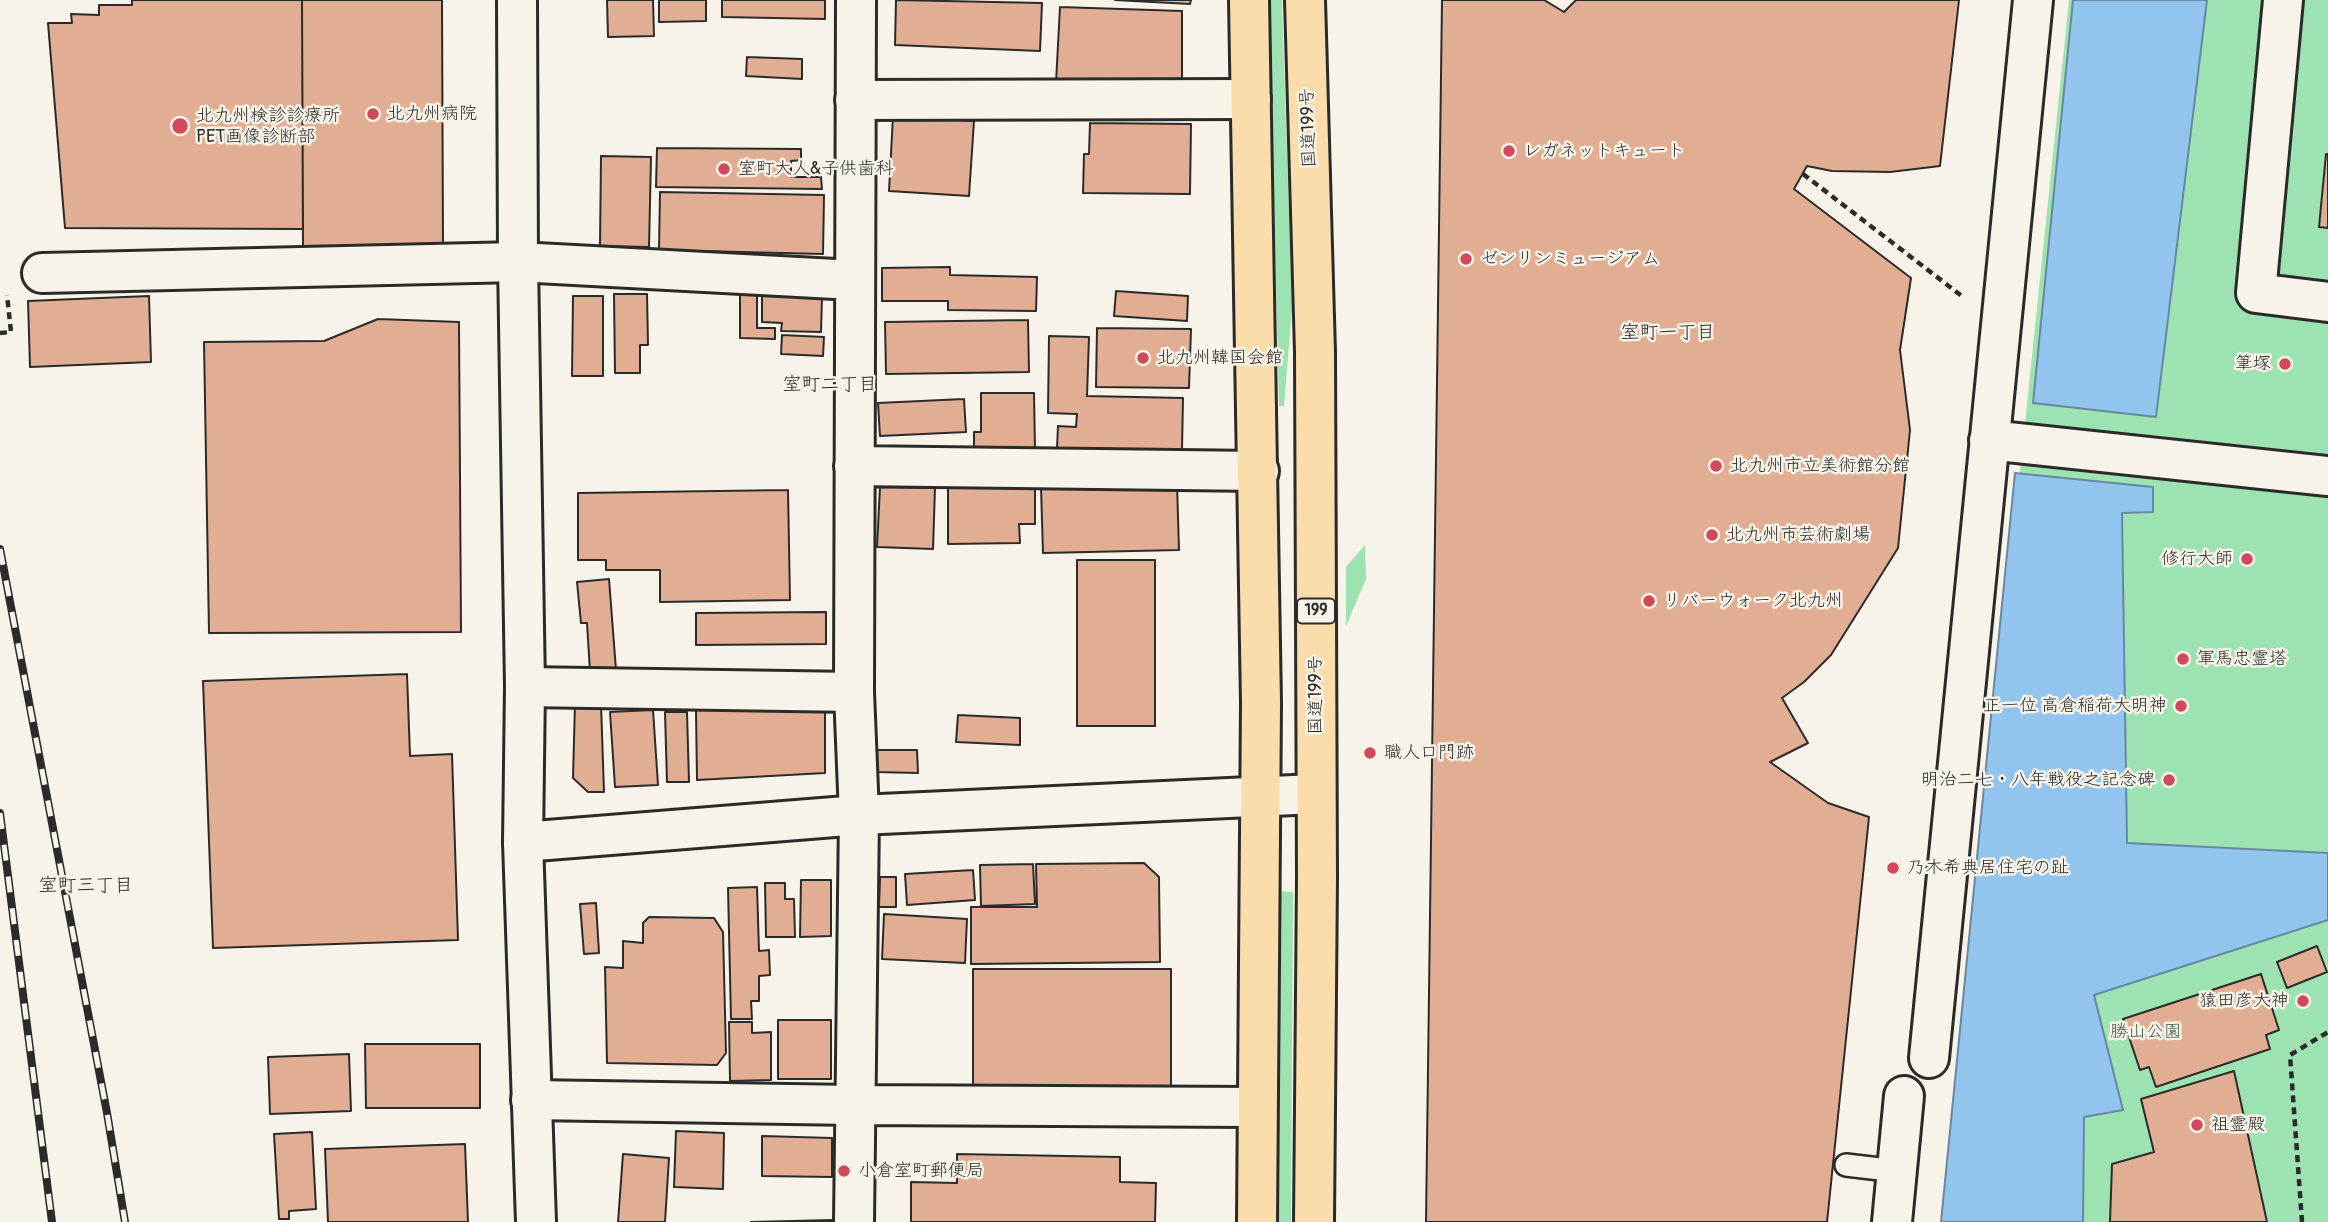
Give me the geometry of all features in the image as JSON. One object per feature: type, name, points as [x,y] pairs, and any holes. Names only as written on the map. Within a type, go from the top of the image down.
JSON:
[{"type":"highway","points":[[1249,0],[1261,703],[1256,1222]]},
{"type":"highway","name":"国道199号","points":[[1305,0],[1315,352],[1314,1222]]},
{"type":"street","points":[[517,0],[525,687],[523,842],[536,1222]]},
{"type":"street","points":[[854,1222],[859,816],[854,692],[856,0]]},
{"type":"street","points":[[1929,1058],[2033,0]]},
{"type":"street","points":[[2283,0],[2256,293],[2328,302]]},
{"type":"street","points":[[855,100],[1251,99]]},
{"type":"street","points":[[42,273],[518,262],[854,280]]},
{"type":"street","points":[[1989,440],[2328,476]]},
{"type":"street","points":[[854,466],[1259,471]]},
{"type":"street","points":[[525,687],[854,692]]},
{"type":"street","points":[[523,842],[859,816],[1316,794]]},
{"type":"street","points":[[1892,1222],[1905,1096]]},
{"type":"street","points":[[531,1100],[1256,1107]]},
{"type":"lane","points":[[1846,1165],[1897,1171]]},
{"type":"path","points":[[1802,174],[2001,325]]},
{"type":"path","points":[[2302,1222],[2290,1055],[2328,1032]]},
{"type":"green space","points":[[1269,0],[1282,0],[1292,308],[1284,406],[1279,406]]},
{"type":"green space","name":"勝山公園","points":[[2069,0],[2328,0],[2328,1222],[1942,1222]]},
{"type":"green space","points":[[1365,545],[1366,579],[1346,626],[1346,567]]},
{"type":"green space","points":[[1280,891],[1293,892],[1291,1222],[1278,1222]]},
{"type":"water","points":[[2073,0],[2207,0],[2156,417],[2033,403]]},
{"type":"water","points":[[2015,473],[2153,487],[2153,512],[2122,513],[2127,843],[2328,853],[2328,920],[2094,995],[2123,1110],[2084,1117],[2083,1222],[1941,1222]]},
{"type":"building","name":"北九州検診診療所 PET画像診断部","points":[[132,0],[302,0],[303,229],[65,228],[48,23],[72,23],[71,14],[99,15],[99,5],[132,5]]},
{"type":"building","name":"北九州病院","points":[[302,0],[442,0],[443,248],[303,248]]},
{"type":"building","points":[[607,0],[653,0],[654,36],[608,37]]},
{"type":"building","points":[[659,0],[706,0],[706,21],[659,22]]},
{"type":"building","points":[[722,0],[825,0],[825,19],[722,17]]},
{"type":"building","points":[[896,0],[1042,3],[1040,51],[895,45]]},
{"type":"building","points":[[1115,0],[1191,0],[1190,4]]},
{"type":"building","name":"リバーウォーク北九州","points":[[1442,0],[1544,0],[1564,12],[1576,0],[1959,0],[1940,166],[1890,172],[1832,171],[1807,166],[1794,189],[1911,278],[1900,350],[1910,430],[1898,548],[1831,655],[1804,682],[1782,698],[1808,743],[1770,762],[1828,803],[1869,817],[1827,1222],[1426,1222]]},
{"type":"building","points":[[1060,7],[1182,11],[1182,85],[1056,83]]},
{"type":"building","points":[[747,57],[802,59],[802,79],[746,76]]},
{"type":"building","points":[[893,116],[974,121],[969,196],[889,191]]},
{"type":"building","points":[[1090,123],[1191,124],[1190,194],[1083,193],[1084,154],[1089,154]]},
{"type":"building","name":"室町大人&子供歯科","points":[[657,148],[801,149],[801,160],[791,161],[791,177],[821,177],[822,189],[656,187]]},
{"type":"building","points":[[2328,154],[2328,228],[2319,227]]},
{"type":"building","points":[[601,156],[651,157],[649,247],[600,246]]},
{"type":"building","points":[[660,192],[824,195],[823,254],[659,250]]},
{"type":"building","points":[[950,267],[950,275],[1037,277],[1036,311],[948,310],[948,301],[882,301],[882,268]]},
{"type":"building","points":[[1116,291],[1188,296],[1187,321],[1114,316]]},
{"type":"building","points":[[614,294],[647,294],[648,345],[640,345],[640,373],[615,373]]},
{"type":"building","points":[[740,294],[757,294],[757,328],[775,328],[775,339],[740,338]]},
{"type":"building","points":[[762,295],[822,297],[821,332],[781,331],[782,323],[762,322]]},
{"type":"building","points":[[149,296],[151,362],[30,367],[28,301]]},
{"type":"building","points":[[573,296],[603,296],[603,376],[572,376]]},
{"type":"building","points":[[378,319],[459,322],[461,632],[209,633],[204,342],[324,341]]},
{"type":"building","points":[[1028,320],[1029,372],[886,374],[885,322]]},
{"type":"building","name":"北九州韓国会館","points":[[1097,328],[1191,329],[1189,388],[1096,387]]},
{"type":"building","points":[[782,335],[824,337],[823,356],[781,354]]},
{"type":"building","points":[[1049,336],[1089,337],[1087,396],[1183,398],[1182,450],[1057,448],[1058,426],[1076,427],[1077,414],[1048,413]]},
{"type":"building","points":[[981,393],[1034,393],[1035,450],[974,450],[974,432],[981,432]]},
{"type":"building","points":[[964,399],[966,432],[880,436],[878,403]]},
{"type":"building","points":[[1177,484],[1179,550],[1043,553],[1041,487]]},
{"type":"building","points":[[880,487],[935,488],[933,549],[877,547]]},
{"type":"building","points":[[1035,487],[1035,524],[1019,524],[1020,543],[948,544],[948,488]]},
{"type":"building","points":[[788,490],[790,600],[660,602],[660,570],[606,570],[606,560],[578,560],[578,493]]},
{"type":"building","points":[[1077,560],[1155,560],[1155,726],[1077,726]]},
{"type":"building","points":[[609,579],[616,670],[590,672],[587,623],[581,623],[577,582]]},
{"type":"building","points":[[826,612],[826,644],[696,645],[696,613]]},
{"type":"building","points":[[407,674],[410,756],[452,754],[458,940],[213,948],[203,681]]},
{"type":"building","points":[[575,703],[601,704],[604,792],[588,792],[573,778]]},
{"type":"building","points":[[825,709],[825,773],[697,780],[696,710]]},
{"type":"building","points":[[653,710],[658,785],[615,787],[610,712]]},
{"type":"building","points":[[665,712],[687,712],[689,782],[667,782]]},
{"type":"building","points":[[958,715],[1020,718],[1020,745],[956,742]]},
{"type":"building","points":[[876,750],[917,750],[918,773],[876,772]]},
{"type":"building","points":[[1144,863],[1159,877],[1160,962],[971,964],[971,907],[1037,907],[1036,864]]},
{"type":"building","points":[[1033,864],[1035,904],[981,906],[980,865]]},
{"type":"building","points":[[973,870],[975,900],[907,905],[905,874]]},
{"type":"building","points":[[880,877],[896,877],[896,907],[879,907]]},
{"type":"building","points":[[801,880],[831,880],[831,936],[800,937]]},
{"type":"building","points":[[765,883],[785,883],[785,899],[794,899],[795,937],[766,937]]},
{"type":"building","points":[[757,887],[759,951],[769,950],[770,975],[759,976],[759,1001],[751,1001],[752,1019],[731,1019],[728,888]]},
{"type":"building","points":[[596,903],[599,953],[584,954],[580,904]]},
{"type":"building","points":[[884,914],[967,919],[965,963],[882,959]]},
{"type":"building","points":[[649,917],[714,918],[723,932],[726,1053],[717,1065],[607,1063],[605,967],[623,968],[623,941],[643,943],[643,923]]},
{"type":"building","points":[[2317,946],[2327,972],[2287,988],[2277,962]]},
{"type":"building","points":[[973,969],[1171,969],[1171,1091],[973,1091]]},
{"type":"building","points":[[2261,974],[2279,1030],[2266,1035],[2270,1049],[2156,1087],[2149,1067],[2140,1070],[2123,1019]]},
{"type":"building","points":[[778,1020],[831,1020],[831,1079],[778,1079]]},
{"type":"building","points":[[729,1022],[752,1022],[752,1033],[771,1032],[771,1080],[730,1081]]},
{"type":"building","points":[[365,1044],[480,1044],[480,1108],[366,1108]]},
{"type":"building","points":[[349,1054],[351,1111],[270,1114],[268,1057]]},
{"type":"building","name":"祖霊殿","points":[[2234,1071],[2267,1222],[2110,1222],[2112,1164],[2154,1152],[2141,1099]]},
{"type":"building","points":[[676,1131],[724,1133],[723,1189],[674,1187]]},
{"type":"building","points":[[312,1132],[316,1209],[289,1211],[289,1219],[279,1219],[274,1134]]},
{"type":"building","points":[[762,1136],[832,1138],[832,1177],[762,1176]]},
{"type":"building","points":[[465,1144],[468,1222],[328,1222],[325,1149]]},
{"type":"building","points":[[623,1154],[669,1158],[665,1222],[618,1222]]},
{"type":"building","points":[[957,1154],[1120,1157],[1120,1182],[1156,1183],[1155,1222],[911,1222],[911,1182],[957,1183]]},
{"type":"building","points":[[833,1220],[833,1222],[751,1222]]},
{"type":"railway","points":[[0,549],[107,1113],[125,1222]]},
{"type":"railway","points":[[0,813],[52,1222]]},
{"type":"place","name":"北九州病院","points":[[373,114]]},
{"type":"place","name":"北九州検診診療所 PET画像診断部","points":[[180,126]]},
{"type":"place","name":"レガネットキュート","points":[[1509,151]]},
{"type":"place","name":"室町大人&子供歯科","points":[[724,169]]},
{"type":"place","name":"ゼンリンミュージアム","points":[[1466,259]]},
{"type":"place","name":"北九州韓国会館","points":[[1143,358]]},
{"type":"place","name":"筆塚","points":[[2285,364]]},
{"type":"place","name":"北九州市立美術館分館","points":[[1716,466]]},
{"type":"place","name":"北九州市芸術劇場","points":[[1712,535]]},
{"type":"place","name":"修行大師","points":[[2247,559]]},
{"type":"place","name":"リバーウォーク北九州","points":[[1649,601]]},
{"type":"place","name":"軍馬忠霊塔","points":[[2183,659]]},
{"type":"place","name":"正一位 高倉稲荷大明神","points":[[2181,706]]},
{"type":"place","name":"職人口門跡","points":[[1370,753]]},
{"type":"place","name":"明治二七・八年戦役之記念碑","points":[[2169,780]]},
{"type":"place","name":"乃木希典居住宅の趾","points":[[1893,868]]},
{"type":"place","name":"猿田彦大神","points":[[2303,1001]]},
{"type":"place","name":"祖霊殿","points":[[2197,1125]]},
{"type":"place","name":"小倉室町郵便局","points":[[844,1171]]},
{"type":"district","name":"室町一丁目","points":[[1668,333]]},
{"type":"district","name":"室町二丁目","points":[[830,385]]},
{"type":"district","name":"室町三丁目","points":[[86,886]]}]
